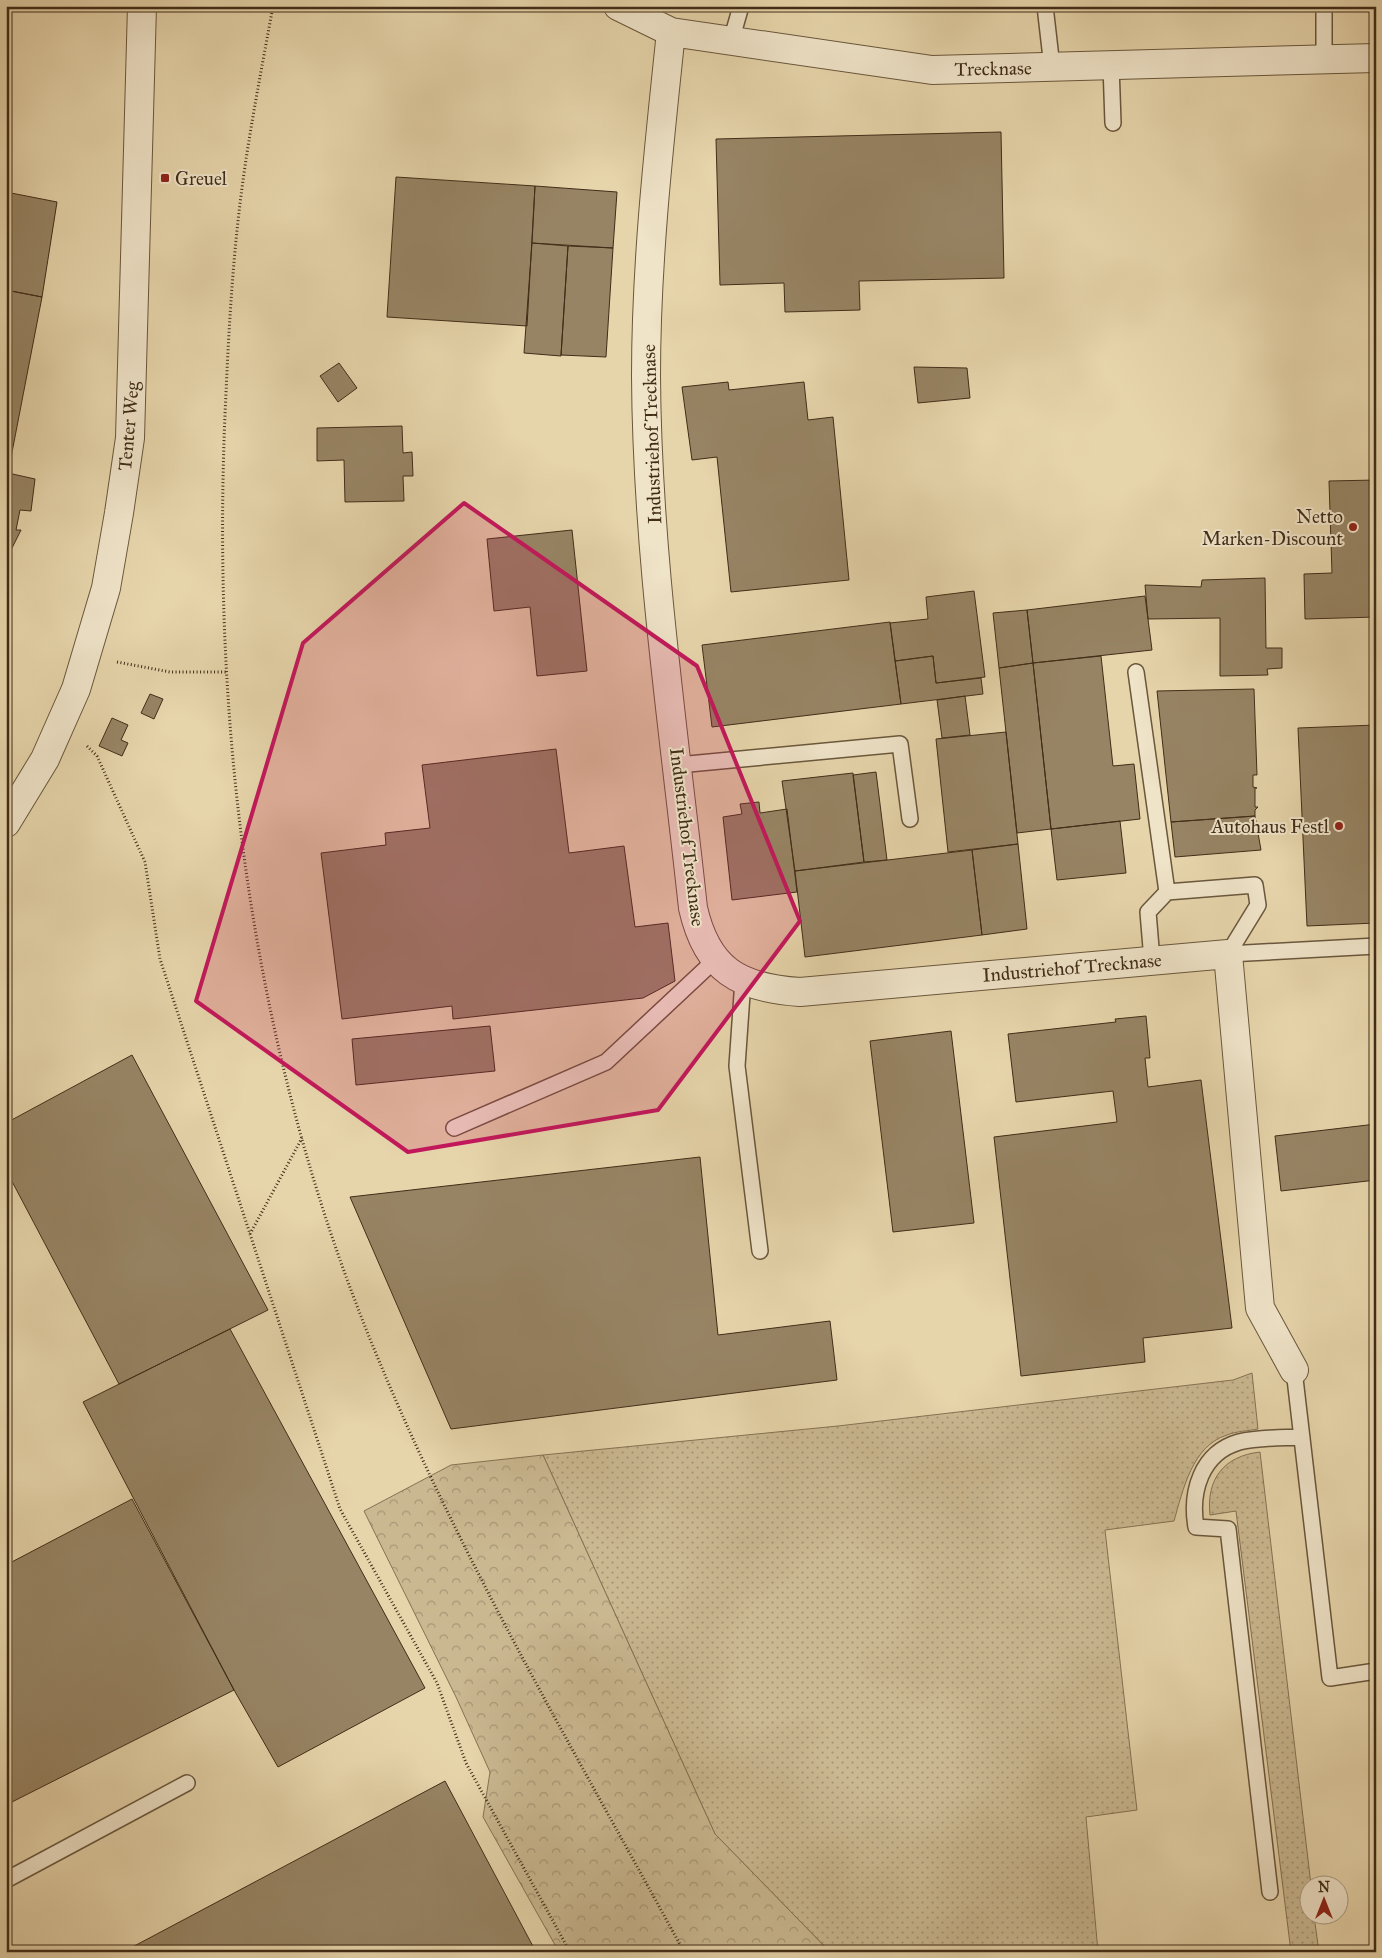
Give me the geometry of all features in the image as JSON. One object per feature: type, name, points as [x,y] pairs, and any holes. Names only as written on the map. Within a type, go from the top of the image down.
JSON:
[{"type":"street","name":"Tenter Weg","points":[[6,823],[44,759],[76,689],[106,588],[130,438],[142,6]]},
{"type":"street","name":"Trecknase","points":[[618,6],[671,32],[932,70],[1376,58]]},
{"type":"street","name":"Industriehof Trecknase","points":[[671,32],[655,181],[646,374],[649,474],[693,908],[705,946],[714,960],[743,980],[774,990],[800,992],[1228,954]]},
{"type":"street","points":[[1228,954],[1260,1308],[1294,1370]]},
{"type":"lane","points":[[731,41],[741,6]]},
{"type":"lane","points":[[1045,6],[1052,67]]},
{"type":"lane","points":[[1324,6],[1324,59]]},
{"type":"lane","points":[[1111,65],[1113,123]]},
{"type":"lane","points":[[1136,672],[1167,892]]},
{"type":"lane","points":[[678,766],[900,744],[910,819]]},
{"type":"lane","points":[[1152,960],[1148,912],[1167,892],[1254,885],[1258,905],[1228,954]]},
{"type":"lane","points":[[1228,954],[1376,946]]},
{"type":"lane","points":[[454,1128],[606,1062],[714,960]]},
{"type":"lane","points":[[743,980],[737,1066],[760,1251]]},
{"type":"lane","points":[[1294,1370],[1330,1678],[1376,1671]]},
{"type":"lane","points":[[1270,1892],[1228,1528],[1196,1527],[1193,1509],[1196,1487],[1203,1470],[1220,1452],[1240,1442],[1302,1437]]},
{"type":"lane","points":[[6,1880],[187,1783]]},
{"type":"path","points":[[273,6],[241,191],[230,310],[221,484],[226,672],[236,790],[255,924],[276,1039],[320,1199],[359,1310],[388,1383],[463,1544],[504,1624],[684,1952]]},
{"type":"path","points":[[87,656],[170,672],[226,672]]},
{"type":"path","points":[[61,722],[97,756],[145,862],[160,959],[340,1508],[437,1683],[466,1763],[570,1952]]},
{"type":"path","points":[[250,1234],[302,1138]]},
{"type":"highlighted area","points":[[464,503],[697,666],[800,921],[658,1110],[408,1152],[196,1001],[303,643]]},
{"type":"green space","points":[[1252,1373],[1258,1429],[1227,1435],[1205,1449],[1197,1459],[1185,1483],[1174,1521],[1105,1530],[1137,1810],[1086,1817],[1098,1952],[830,1952],[715,1834],[543,1455],[838,1426],[1233,1380]]},
{"type":"green space","points":[[1260,1452],[1310,1876],[1300,1876],[1300,1926],[1315,1926],[1319,1952],[1291,1952],[1236,1511],[1210,1515],[1211,1491],[1215,1480],[1227,1464],[1247,1454]]},
{"type":"green space","points":[[543,1455],[715,1834],[830,1952],[559,1952],[483,1817],[490,1772],[456,1697],[364,1511],[451,1465]]},
{"type":"building","points":[[1001,132],[1004,278],[859,281],[860,310],[785,312],[784,283],[720,285],[716,139]]},
{"type":"building","points":[[396,177],[535,186],[527,326],[387,317]]},
{"type":"building","points":[[535,186],[617,192],[613,248],[532,243]]},
{"type":"building","points":[[6,192],[57,202],[42,297],[6,290]]},
{"type":"building","points":[[532,243],[568,246],[561,356],[524,353]]},
{"type":"building","points":[[568,246],[613,248],[606,357],[561,355]]},
{"type":"building","points":[[6,290],[42,297],[8,473],[35,479],[31,511],[20,510],[16,530],[21,530],[6,560]]},
{"type":"building","points":[[339,363],[357,388],[338,402],[320,376]]},
{"type":"building","points":[[914,367],[967,368],[970,398],[918,403]]},
{"type":"building","points":[[728,382],[729,390],[804,382],[808,420],[833,417],[849,580],[731,592],[717,457],[692,460],[682,387]]},
{"type":"building","points":[[402,426],[403,453],[412,452],[413,476],[403,476],[404,501],[345,502],[344,460],[317,461],[317,428]]},
{"type":"building","name":"Netto Marken-Discount","points":[[1376,480],[1376,617],[1305,619],[1304,574],[1332,573],[1329,481]]},
{"type":"building","points":[[572,530],[587,671],[537,676],[530,607],[494,611],[487,539]]},
{"type":"building","points":[[1265,578],[1266,648],[1282,648],[1282,668],[1267,669],[1268,675],[1220,676],[1220,618],[1148,619],[1145,585],[1201,587],[1202,580]]},
{"type":"building","points":[[974,591],[985,677],[936,683],[933,656],[895,661],[890,623],[928,619],[926,597]]},
{"type":"building","points":[[1145,596],[1152,650],[1033,663],[1027,610]]},
{"type":"building","points":[[1027,610],[1033,663],[999,668],[993,613]]},
{"type":"building","points":[[890,622],[901,704],[712,727],[702,645]]},
{"type":"building","points":[[933,656],[936,683],[981,678],[983,694],[901,704],[895,661]]},
{"type":"building","points":[[1101,656],[1113,766],[1134,764],[1140,819],[1051,829],[1033,663]]},
{"type":"building","points":[[1033,663],[1051,829],[1017,833],[999,668]]},
{"type":"building","points":[[1254,689],[1257,775],[1253,775],[1253,787],[1257,788],[1255,788],[1255,807],[1258,807],[1255,810],[1255,816],[1171,822],[1157,691]]},
{"type":"building","points":[[150,694],[163,699],[154,719],[141,713]]},
{"type":"building","points":[[965,696],[970,735],[942,738],[937,700]]},
{"type":"building","points":[[112,718],[128,725],[121,740],[128,743],[122,756],[99,746]]},
{"type":"building","name":"Autohaus Festl","points":[[1376,725],[1376,923],[1307,926],[1298,728]]},
{"type":"building","points":[[1006,732],[1018,844],[948,852],[936,739]]},
{"type":"building","points":[[556,749],[569,853],[624,846],[635,927],[668,923],[675,981],[643,998],[453,1019],[452,1006],[342,1019],[321,853],[386,845],[385,833],[430,828],[422,765]]},
{"type":"building","points":[[876,772],[887,860],[864,862],[853,775]]},
{"type":"building","points":[[853,773],[864,862],[795,871],[782,781]]},
{"type":"building","points":[[759,802],[760,813],[787,809],[797,892],[732,900],[723,817],[742,814],[740,804]]},
{"type":"building","points":[[1255,816],[1261,850],[1175,857],[1171,822]]},
{"type":"building","points":[[1120,821],[1126,873],[1057,880],[1051,829]]},
{"type":"building","points":[[1018,844],[1027,929],[982,935],[972,850]]},
{"type":"building","points":[[972,850],[982,935],[805,957],[795,871]]},
{"type":"building","points":[[1146,1016],[1150,1058],[1145,1058],[1148,1087],[1201,1080],[1232,1328],[1143,1338],[1145,1362],[1021,1376],[994,1137],[1117,1122],[1113,1091],[1016,1102],[1008,1034],[1116,1022],[1115,1019]]},
{"type":"building","points":[[490,1026],[495,1071],[356,1085],[352,1039]]},
{"type":"building","points":[[951,1031],[974,1223],[893,1232],[870,1041]]},
{"type":"building","points":[[132,1055],[268,1310],[119,1384],[6,1170],[6,1123]]},
{"type":"building","points":[[1376,1124],[1376,1180],[1281,1191],[1275,1136]]},
{"type":"building","points":[[700,1157],[718,1335],[830,1321],[837,1380],[451,1429],[350,1197]]},
{"type":"building","points":[[230,1329],[425,1688],[278,1767],[234,1690],[83,1402]]},
{"type":"building","points":[[132,1499],[234,1690],[6,1805],[6,1565]]},
{"type":"building","points":[[445,1781],[536,1952],[123,1952]]},
{"type":"place","name":"Greuel","points":[[165,178]]},
{"type":"place","name":"Netto Marken-Discount","points":[[1353,527]]},
{"type":"place","name":"Autohaus Festl","points":[[1339,826]]}]
